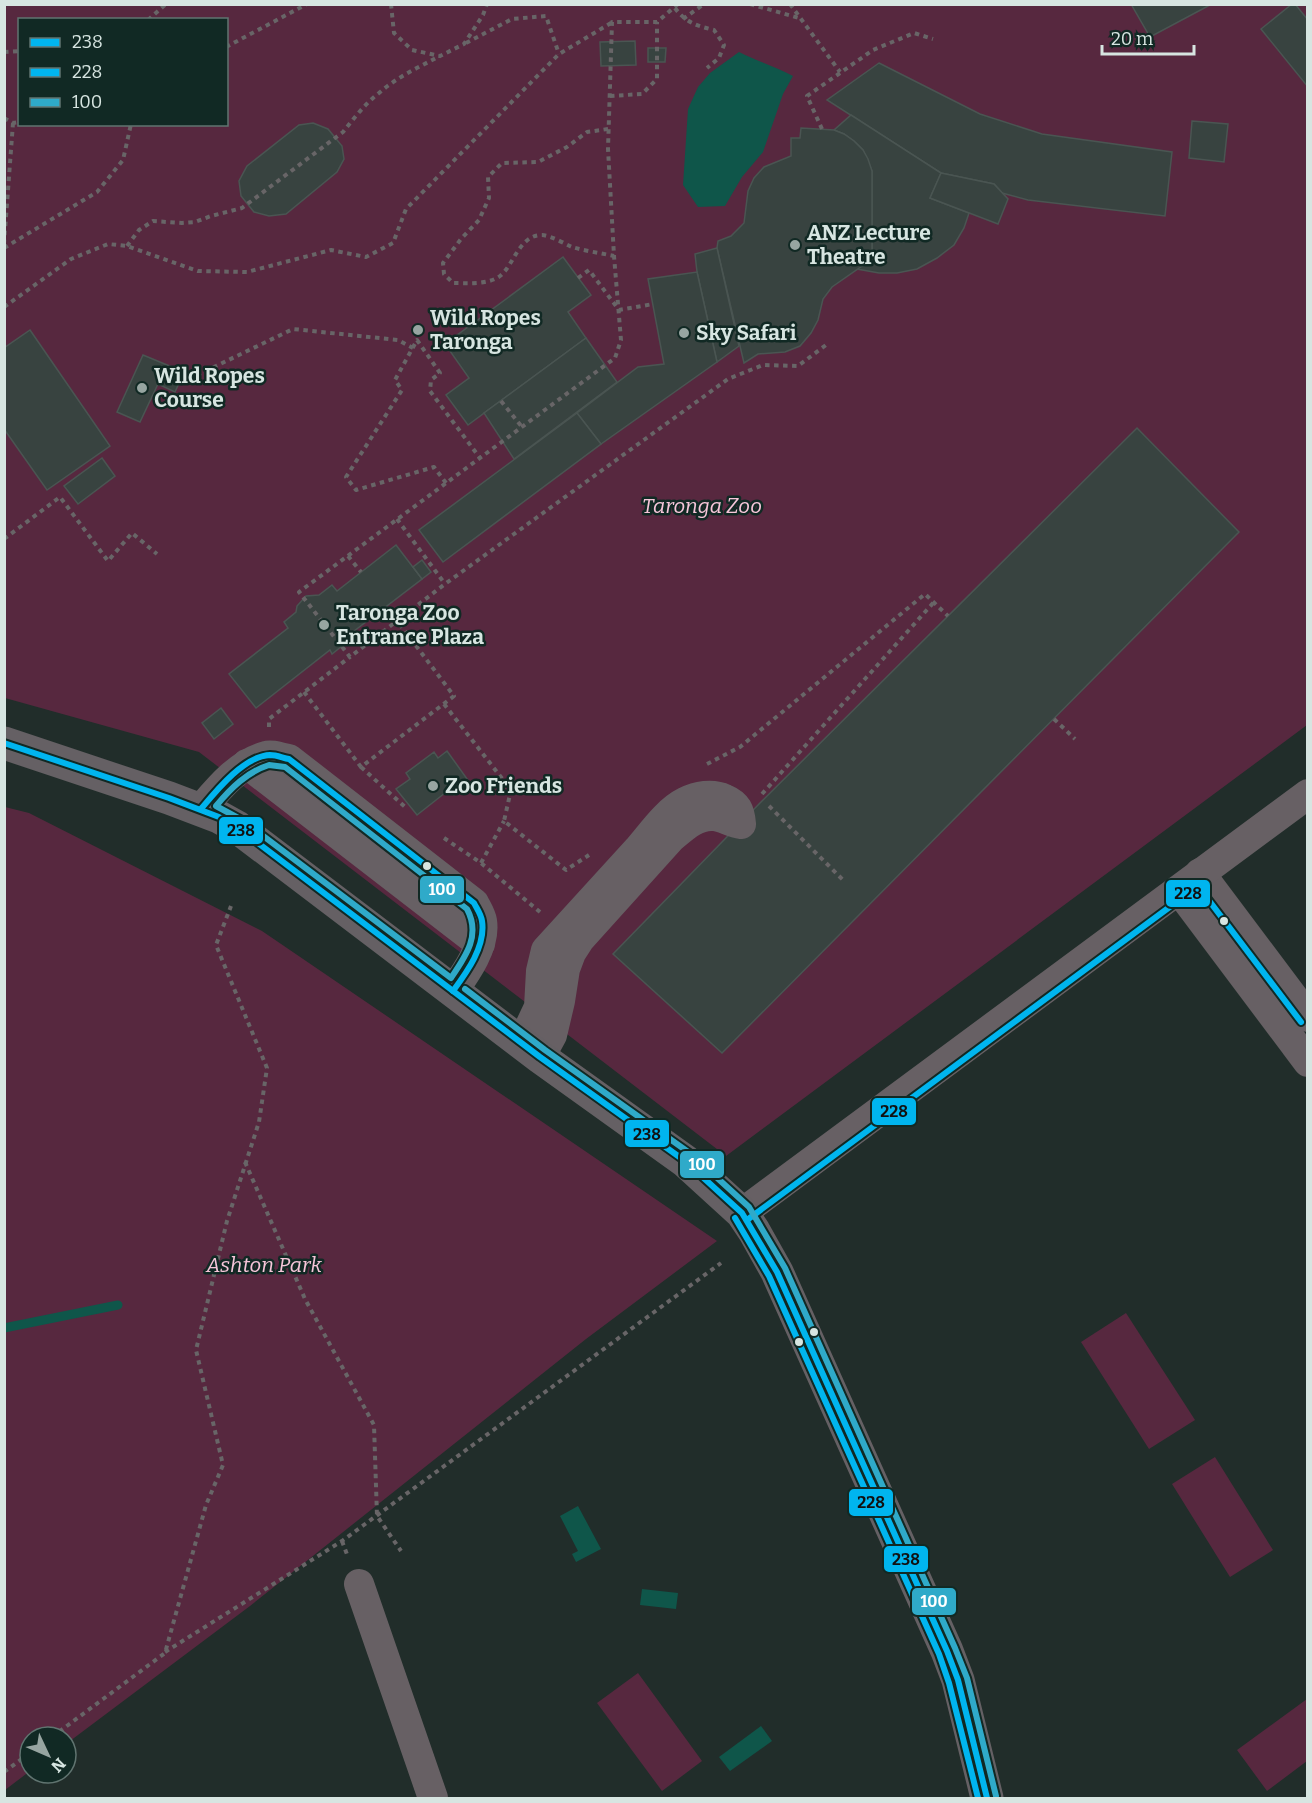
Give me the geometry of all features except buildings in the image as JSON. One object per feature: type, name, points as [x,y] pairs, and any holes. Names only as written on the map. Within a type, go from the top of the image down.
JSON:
[{"type":"main road","points":[[4,743],[201,809],[237,827],[530,1049],[686,1161],[742,1213],[777,1272],[947,1651],[958,1680],[987,1798]]},
{"type":"street","points":[[201,809],[218,789],[258,760],[480,944],[469,969],[453,991]]},
{"type":"street","points":[[742,1213],[1308,794]]},
{"type":"street","points":[[714,795],[737,807],[741,815],[741,824],[714,816],[700,818],[687,824],[671,838],[579,939],[565,969],[552,1035],[530,1049],[530,1026],[539,1006],[541,971],[546,950],[661,824],[684,803],[699,797],[714,795]]},
{"type":"street","points":[[1190,881],[1308,1017]]},
{"type":"street","points":[[1190,881],[1308,1062]]},
{"type":"street","points":[[359,1584],[433,1798]]},
{"type":"path","points":[[150,18],[166,4]]},
{"type":"path","points":[[228,45],[307,4]]},
{"type":"path","points":[[391,4],[394,33],[412,50],[440,56]]},
{"type":"path","points":[[464,44],[487,4]]},
{"type":"path","points":[[682,19],[704,4]]},
{"type":"path","points":[[750,4],[800,18]]},
{"type":"path","points":[[790,4],[840,72]]},
{"type":"path","points":[[4,307],[71,258],[108,244],[127,246],[198,271],[247,272],[331,250],[366,257],[393,243],[406,209],[559,54],[612,22],[657,22],[676,6],[682,19],[714,30],[724,45],[719,58],[707,68]]},
{"type":"path","points":[[127,246],[139,230],[153,221],[182,224],[242,208],[344,132],[354,118],[379,93],[410,71],[512,19],[546,16],[559,54]]},
{"type":"path","points":[[350,657],[299,592],[615,358],[621,340],[614,256],[608,129],[612,22]]},
{"type":"path","points":[[610,96],[642,94],[657,79],[657,22]]},
{"type":"path","points":[[822,129],[807,96],[873,50],[914,33],[933,39]]},
{"type":"path","points":[[4,118],[13,123],[18,122]]},
{"type":"path","points":[[4,246],[13,123]]},
{"type":"path","points":[[4,246],[97,192],[123,159],[131,126]]},
{"type":"path","points":[[608,129],[587,132],[567,147],[538,162],[502,163],[489,177],[489,198],[478,220],[443,263],[444,274],[453,283],[487,281],[499,277],[520,247],[529,239],[541,235],[574,247],[614,256]]},
{"type":"path","points":[[578,278],[589,270],[619,310]]},
{"type":"path","points":[[619,310],[652,304]]},
{"type":"path","points":[[180,381],[189,379],[293,329],[398,340],[413,348]]},
{"type":"path","points":[[446,483],[434,467],[356,490],[346,477],[402,390],[395,380],[417,340],[440,372],[431,380],[430,391],[480,458]]},
{"type":"path","points":[[258,760],[269,719],[445,584],[728,379],[763,365],[798,366],[826,345]]},
{"type":"path","points":[[501,401],[522,427]]},
{"type":"path","points":[[4,539],[60,497],[108,561],[132,533],[158,554]]},
{"type":"path","points":[[397,519],[445,584]]},
{"type":"path","points":[[348,556],[361,572]]},
{"type":"path","points":[[701,767],[740,747],[925,594],[948,616]]},
{"type":"path","points":[[844,880],[760,796],[933,602]]},
{"type":"path","points":[[304,692],[361,767],[454,696],[386,606]]},
{"type":"path","points":[[444,704],[511,790],[504,821],[481,864]]},
{"type":"path","points":[[1054,719],[1075,739]]},
{"type":"path","points":[[504,821],[566,870],[594,852]]},
{"type":"path","points":[[165,1653],[206,1505],[222,1465],[196,1350],[227,1221],[259,1122],[267,1068],[216,945],[231,906]]},
{"type":"path","points":[[245,1161],[305,1299],[374,1425],[377,1516],[401,1551]]},
{"type":"path","points":[[68,1725],[165,1653],[342,1541],[721,1263]]},
{"type":"path","points":[[4,1772],[18,1762]]},
{"type":"green space","name":"Taronga Zoo","points":[[4,5],[1307,5],[1307,725],[726,1156],[199,752],[5,698]]},
{"type":"green space","name":"Ashton Park","points":[[5,807],[29,813],[262,931],[717,1241],[586,1339],[250,1606],[78,1735],[78,1725],[18,1725],[18,1780],[5,1790]]},
{"type":"green space","points":[[1126,1313],[1195,1420],[1149,1449],[1081,1342]]},
{"type":"green space","points":[[1215,1457],[1273,1550],[1230,1577],[1172,1484]]},
{"type":"green space","points":[[638,1673],[702,1761],[662,1791],[597,1703]]},
{"type":"green space","points":[[1307,1699],[1307,1761],[1267,1791],[1237,1750]]},
{"type":"shaded area","points":[[739,52],[793,76],[783,94],[763,152],[742,177],[725,206],[698,207],[683,185],[688,109],[698,87],[710,73]]},
{"type":"shaded area","points":[[578,1506],[601,1549],[576,1562],[572,1554],[578,1551],[560,1516]]},
{"type":"shaded area","points":[[642,1589],[678,1593],[676,1609],[640,1605]]},
{"type":"shaded area","points":[[761,1726],[772,1741],[730,1771],[719,1757]]},
{"type":"waterway","points":[[4,1328],[118,1305]]},
{"type":"transit line","name":"238","points":[[4,743],[169,798],[219,817],[237,827],[540,1057],[685,1161],[742,1213],[777,1272],[947,1651],[958,1680],[987,1798]]},
{"type":"transit line","name":"238","points":[[201,809],[231,776],[250,761],[270,755],[289,759],[474,903],[482,921],[481,940],[474,958],[453,991]]},
{"type":"transit line","name":"100","points":[[269,765],[285,767],[467,909],[473,928],[470,945],[451,978],[242,820],[216,806],[240,781],[269,765]]},
{"type":"transit line","name":"228","points":[[747,1220],[1198,886],[1301,1022]]},
{"type":"transit line","name":"100","points":[[465,989],[545,1050],[691,1154],[749,1207],[785,1268],[955,1648],[967,1678],[996,1796]]},
{"type":"transit line","name":"228","points":[[735,1218],[769,1276],[939,1654],[949,1683],[978,1798]]},
{"type":"place","name":"ANZ Lecture Theatre","points":[[795,245]]},
{"type":"place","name":"Wild Ropes Taronga","points":[[418,330]]},
{"type":"place","name":"Sky Safari","points":[[684,333]]},
{"type":"place","name":"Wild Ropes Course","points":[[142,388]]},
{"type":"place","name":"Taronga Zoo Entrance Plaza","points":[[324,625]]},
{"type":"place","name":"Zoo Friends","points":[[433,786]]}]
